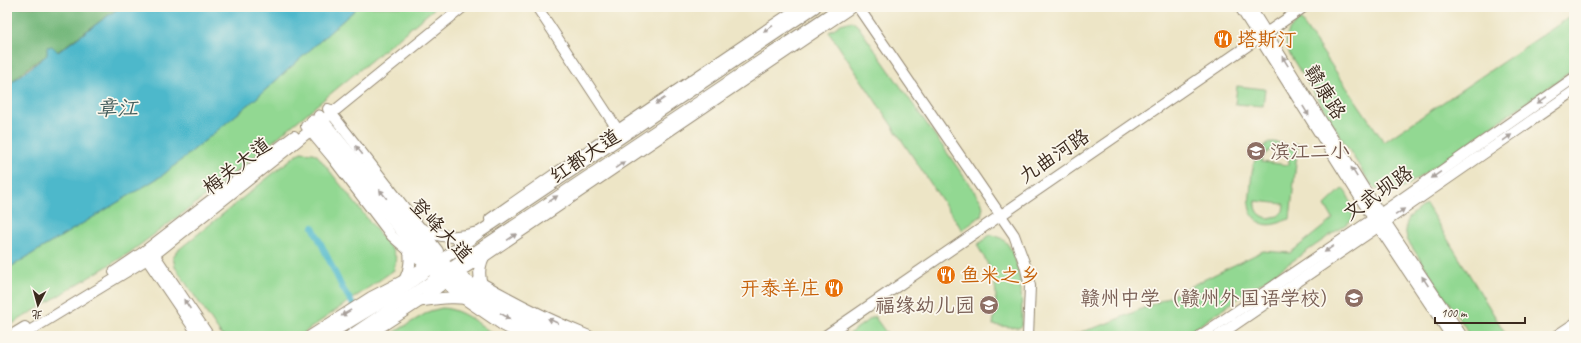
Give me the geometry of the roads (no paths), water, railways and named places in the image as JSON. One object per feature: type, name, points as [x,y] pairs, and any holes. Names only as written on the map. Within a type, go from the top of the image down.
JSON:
[{"type":"main road","name":"红都大道","points":[[350,336],[379,310],[395,299],[435,262],[815,7]]},
{"type":"main road","name":"红都大道","points":[[395,299],[449,274],[496,238],[841,7]]},
{"type":"main road","name":"登峰大道","points":[[318,120],[401,224],[435,262],[449,274],[543,326],[566,336]]},
{"type":"main road","points":[[401,224],[443,236],[467,236],[480,232]]},
{"type":"main road","points":[[401,224],[410,251],[410,264],[406,279],[395,299],[411,303],[442,297],[463,298],[482,292],[479,268],[482,258],[496,238]]},
{"type":"main road","name":"登峰大道","points":[[482,292],[512,320],[543,336]]},
{"type":"main road","name":"红都大道","points":[[324,334],[379,310]]},
{"type":"street","name":"梅关大道","points":[[318,120],[452,7]]},
{"type":"street","name":"梅关大道","points":[[21,336],[148,254],[463,7]]},
{"type":"street","points":[[537,7],[618,130]]},
{"type":"street","points":[[367,336],[379,310],[406,279],[435,262],[467,236],[618,130],[800,7]]},
{"type":"street","points":[[379,310],[422,300],[449,274],[482,258],[852,7]]},
{"type":"street","points":[[858,7],[1014,235],[1028,274],[1030,297],[1028,336]]},
{"type":"street","name":"赣康路","points":[[1240,7],[1264,35]]},
{"type":"street","name":"赣康路","points":[[1250,7],[1264,35],[1452,336]]},
{"type":"street","name":"九曲河路","points":[[825,336],[1304,7]]},
{"type":"street","name":"文武坝路","points":[[1218,336],[1574,78]]},
{"type":"street","name":"文武坝路","points":[[1200,336],[1379,220],[1574,90]]},
{"type":"street","points":[[318,120],[422,230],[435,262]]},
{"type":"street","points":[[318,120],[332,157],[392,236],[410,251],[435,262],[449,274],[482,292],[522,306],[554,322],[589,336]]},
{"type":"street","name":"赣康路","points":[[1379,220],[1462,336]]},
{"type":"street","name":"梅关大道","points":[[10,336],[148,254]]},
{"type":"street","points":[[148,254],[198,336]]},
{"type":"street","points":[[148,254],[209,336]]},
{"type":"street","points":[[449,274],[463,298],[504,326],[523,336]]},
{"type":"street","points":[[1556,336],[1574,324]]},
{"type":"street","points":[[310,336],[324,334]]},
{"type":"water","name":"章江","points":[[120,7],[358,7],[253,101],[163,175],[7,269],[7,86],[47,55],[47,47],[52,46],[58,52]]},
{"type":"waterway","points":[[313,227],[342,287],[367,327]]},
{"type":"place","name":"塔斯汀","points":[[1223,39]]},
{"type":"place","name":"滨江二小","points":[[1256,151]]},
{"type":"place","name":"鱼米之乡","points":[[946,275]]},
{"type":"place","name":"开泰羊庄","points":[[834,288]]},
{"type":"place","name":"赣州中学（赣州外国语学校）","points":[[1354,298]]},
{"type":"place","name":"福缘幼儿园","points":[[989,305]]}]
